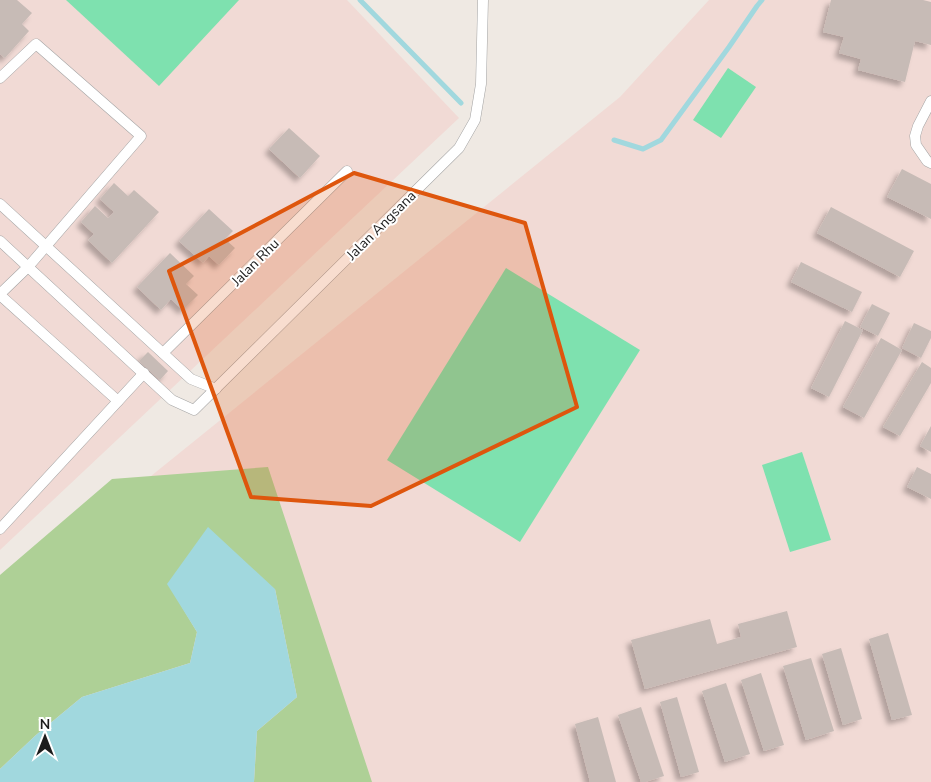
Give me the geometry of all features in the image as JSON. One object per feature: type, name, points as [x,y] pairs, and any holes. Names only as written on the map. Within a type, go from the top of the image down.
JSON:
[{"type":"lane","name":"Jalan Angsana","points":[[144,373],[172,400],[194,410],[459,148],[475,120],[481,84],[483,0]]},
{"type":"lane","points":[[0,78],[36,44],[141,136],[28,267],[0,295],[118,401]]},
{"type":"lane","points":[[931,101],[915,136],[916,144],[927,161],[931,163]]},
{"type":"lane","name":"Jalan Rhu","points":[[163,352],[347,171]]},
{"type":"lane","points":[[0,204],[191,379],[216,389]]},
{"type":"lane","points":[[0,241],[144,373],[0,529]]},
{"type":"highlighted area","points":[[354,173],[525,223],[577,407],[371,506],[251,497],[169,271]]},
{"type":"shaded area","points":[[0,0],[347,0],[459,118],[0,550]]},
{"type":"shaded area","points":[[709,0],[931,0],[931,782],[0,782],[0,598],[620,97]]},
{"type":"green space","points":[[66,0],[239,0],[159,86]]},
{"type":"green space","points":[[728,68],[756,87],[721,138],[693,120]]},
{"type":"green space","points":[[506,268],[640,350],[520,542],[387,460]]},
{"type":"green space","points":[[802,452],[831,540],[790,552],[762,465]]},
{"type":"green space","points":[[268,467],[372,782],[254,782],[257,731],[297,697],[275,589],[168,584],[197,632],[190,663],[82,697],[36,735],[0,769],[0,575],[112,479]]},
{"type":"water","points":[[208,527],[275,589],[297,697],[257,731],[254,782],[0,782],[0,769],[36,735],[82,697],[190,663],[197,632],[167,584]]},
{"type":"building","points":[[0,0],[17,0],[32,13],[22,24],[29,31],[5,58],[0,54]]},
{"type":"building","points":[[831,0],[923,0],[931,2],[931,45],[915,41],[905,82],[858,70],[861,59],[839,53],[844,37],[823,32]]},
{"type":"building","points":[[289,128],[320,156],[300,178],[269,149]]},
{"type":"building","points":[[902,169],[931,184],[931,219],[887,197]]},
{"type":"building","points":[[114,183],[128,196],[134,190],[159,212],[112,263],[88,240],[94,234],[81,222],[95,206],[108,218],[114,212],[100,199]]},
{"type":"building","points":[[831,207],[914,251],[900,277],[817,233]]},
{"type":"building","points":[[209,209],[233,231],[225,239],[235,248],[219,265],[209,256],[203,263],[179,241]]},
{"type":"building","points":[[170,253],[194,276],[186,284],[198,295],[183,310],[171,299],[161,310],[137,287]]},
{"type":"building","points":[[801,262],[862,292],[852,312],[791,282]]},
{"type":"building","points":[[872,304],[890,313],[878,336],[860,327]]},
{"type":"building","points":[[845,321],[863,330],[829,397],[811,388]]},
{"type":"building","points":[[914,323],[931,331],[931,338],[921,358],[902,348]]},
{"type":"building","points":[[881,338],[902,350],[864,418],[843,407]]},
{"type":"building","points":[[148,352],[168,371],[160,380],[139,361]]},
{"type":"building","points":[[922,362],[931,368],[931,383],[900,436],[883,427]]},
{"type":"building","points":[[931,426],[931,452],[920,446]]},
{"type":"building","points":[[917,467],[931,474],[931,499],[907,487]]},
{"type":"building","points":[[787,611],[797,647],[645,689],[631,640],[710,619],[717,644],[741,637],[738,624]]},
{"type":"building","points":[[888,633],[912,715],[892,720],[869,639]]},
{"type":"building","points":[[841,648],[862,719],[843,725],[822,654]]},
{"type":"building","points":[[811,658],[834,731],[806,740],[783,666]]},
{"type":"building","points":[[761,673],[784,745],[764,751],[741,680]]},
{"type":"building","points":[[726,683],[750,754],[725,762],[702,691]]},
{"type":"building","points":[[677,697],[699,772],[681,777],[660,702]]},
{"type":"building","points":[[641,707],[664,776],[645,782],[641,782],[618,715]]},
{"type":"building","points":[[598,717],[616,782],[590,782],[575,724]]},
{"type":"waterway","points":[[360,0],[461,103]]},
{"type":"waterway","points":[[614,140],[643,149],[661,140],[762,0]]}]
